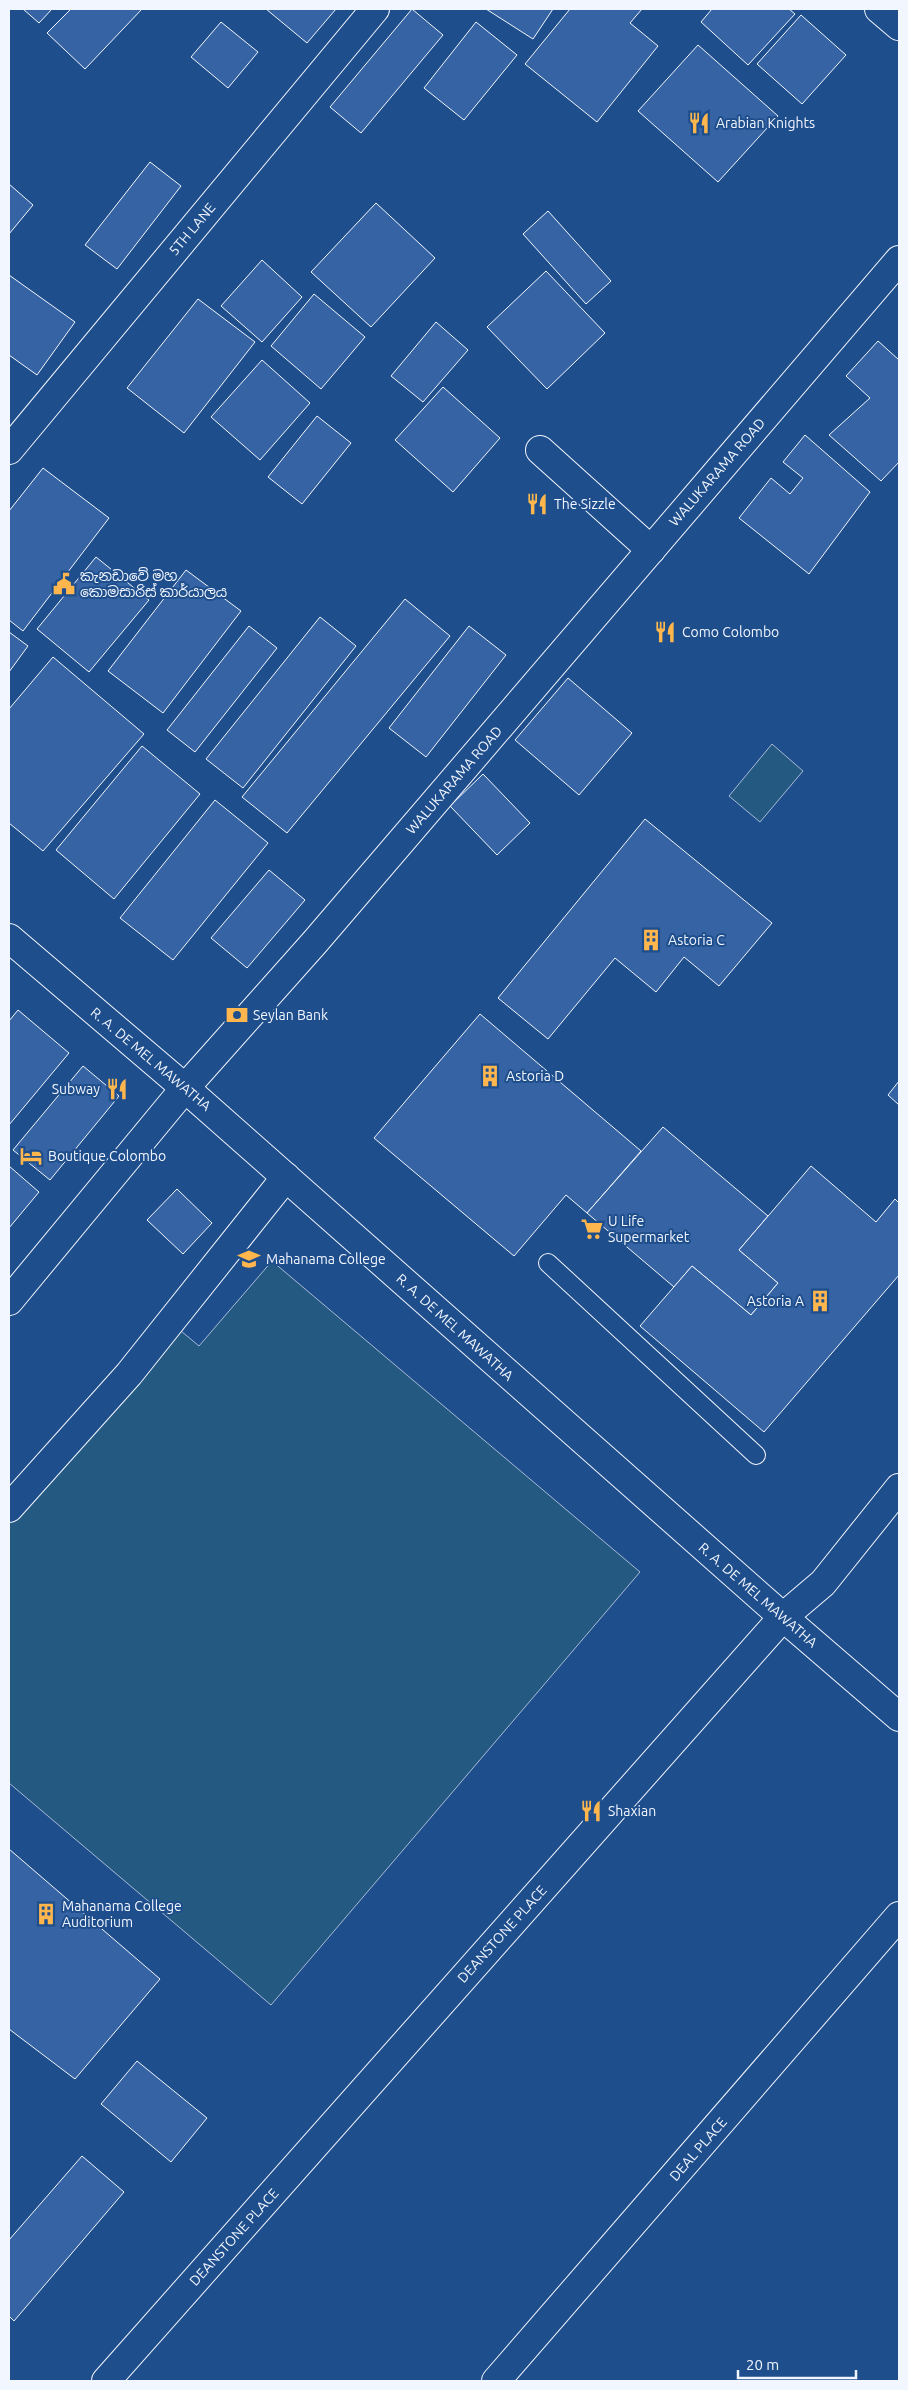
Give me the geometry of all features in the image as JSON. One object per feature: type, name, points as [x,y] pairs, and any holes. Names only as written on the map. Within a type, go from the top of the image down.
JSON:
[{"type":"main road","name":"5TH LANE","points":[[9,450],[375,9]]},
{"type":"main road","name":"WALUKARAMA ROAD","points":[[9,1301],[185,1088],[316,942],[899,260]]},
{"type":"main road","points":[[540,450],[651,550]]},
{"type":"main road","name":"R. A. DE MEL MAWATHA","points":[[9,938],[185,1088],[782,1617],[899,1717]]},
{"type":"main road","points":[[9,1508],[129,1374],[286,1177]]},
{"type":"main road","name":"DEANSTONE PLACE","points":[[106,2381],[782,1617],[823,1583],[899,1488]]},
{"type":"main road","name":"DEAL PLACE","points":[[496,2381],[899,1916]]},
{"type":"lane","points":[[548,1263],[756,1456]]},
{"type":"shaded area","points":[[772,744],[803,771],[760,822],[729,796]]},
{"type":"shaded area","points":[[272,1261],[640,1572],[271,2005],[9,1783],[9,1497],[163,1316],[199,1346]]},
{"type":"building","points":[[23,9],[52,9],[39,23]]},
{"type":"building","points":[[71,9],[142,9],[85,69],[47,33]]},
{"type":"building","points":[[266,9],[336,9],[307,43]]},
{"type":"building","points":[[412,9],[443,35],[361,133],[330,107]]},
{"type":"building","points":[[486,9],[553,9],[533,39]]},
{"type":"building","points":[[570,9],[642,9],[630,23],[658,46],[597,122],[525,64]]},
{"type":"building","points":[[712,9],[789,9],[795,14],[748,65],[701,22]]},
{"type":"building","points":[[801,15],[846,55],[802,104],[757,64]]},
{"type":"building","points":[[221,22],[258,52],[228,88],[191,57]]},
{"type":"building","points":[[476,22],[517,55],[464,120],[424,88]]},
{"type":"building","points":[[698,45],[778,116],[718,182],[638,111]]},
{"type":"building","points":[[150,162],[181,186],[117,269],[85,245]]},
{"type":"building","points":[[9,184],[33,205],[9,234]]},
{"type":"building","points":[[376,203],[435,258],[371,327],[311,272]]},
{"type":"building","points":[[548,211],[611,281],[586,304],[523,234]]},
{"type":"building","points":[[262,260],[302,297],[262,342],[221,306]]},
{"type":"building","points":[[546,271],[605,333],[547,389],[487,327]]},
{"type":"building","points":[[9,275],[75,322],[37,375],[9,355]]},
{"type":"building","points":[[314,294],[365,337],[321,389],[271,346]]},
{"type":"building","points":[[198,299],[255,342],[184,433],[127,388]]},
{"type":"building","points":[[436,322],[468,350],[423,402],[391,376]]},
{"type":"building","points":[[878,341],[899,360],[899,462],[881,481],[829,435],[870,398],[846,376]]},
{"type":"building","points":[[262,360],[310,403],[260,460],[211,417]]},
{"type":"building","points":[[443,387],[500,438],[453,492],[395,440]]},
{"type":"building","points":[[317,416],[351,443],[302,504],[268,477]]},
{"type":"building","points":[[805,435],[870,492],[809,574],[739,518],[771,478],[790,494],[803,478],[783,462]]},
{"type":"building","points":[[43,468],[109,518],[23,631],[9,620],[9,511]]},
{"type":"building","points":[[96,557],[149,600],[89,672],[37,629]]},
{"type":"building","points":[[186,570],[241,611],[163,713],[108,671]]},
{"type":"building","points":[[405,599],[450,636],[287,833],[242,797]]},
{"type":"building","points":[[320,617],[356,646],[243,788],[206,759]]},
{"type":"building","points":[[249,626],[277,648],[195,752],[167,730]]},
{"type":"building","points":[[469,626],[506,655],[426,757],[389,728]]},
{"type":"building","points":[[9,632],[28,646],[9,672]]},
{"type":"building","points":[[53,657],[144,734],[43,851],[9,823],[9,709]]},
{"type":"building","points":[[568,678],[632,733],[579,795],[515,740]]},
{"type":"building","points":[[142,746],[200,794],[114,899],[56,850]]},
{"type":"building","points":[[483,774],[530,823],[497,855],[450,806]]},
{"type":"building","points":[[215,800],[268,843],[173,960],[120,918]]},
{"type":"building","name":"Astoria C","points":[[645,819],[772,923],[719,986],[684,957],[656,992],[615,958],[548,1039],[498,998]]},
{"type":"building","points":[[269,870],[305,900],[247,968],[211,938]]},
{"type":"building","points":[[18,1010],[69,1053],[9,1125],[9,1021]]},
{"type":"building","name":"Astoria D","points":[[480,1014],[641,1151],[587,1213],[566,1195],[514,1256],[374,1138]]},
{"type":"building","points":[[83,1066],[119,1096],[50,1180],[13,1150]]},
{"type":"building","points":[[899,1081],[899,1105],[888,1095]]},
{"type":"building","points":[[663,1127],[768,1216],[739,1250],[778,1283],[751,1315],[692,1266],[674,1287],[587,1213]]},
{"type":"building","points":[[9,1166],[39,1192],[9,1228]]},
{"type":"building","name":"Astoria A","points":[[811,1166],[876,1222],[895,1199],[899,1203],[899,1275],[764,1432],[640,1326],[692,1266],[751,1315],[778,1283],[739,1250]]},
{"type":"building","points":[[177,1189],[212,1223],[183,1254],[147,1220]]},
{"type":"building","name":"Mahanama College Auditorium","points":[[9,1849],[160,1979],[75,2079],[9,2029]]},
{"type":"building","points":[[137,2061],[207,2118],[171,2162],[101,2104]]},
{"type":"building","points":[[82,2156],[124,2192],[14,2321],[9,2316],[9,2240]]},
{"type":"place","name":"Arabian Knights","points":[[699,123]]},
{"type":"place","name":"The Sizzle","points":[[537,504]]},
{"type":"place","name":"කැනඩාවේ මහ කොමසාරිස් කාර්යාලය","points":[[64,584]]},
{"type":"place","name":"Como Colombo","points":[[665,632]]},
{"type":"place","name":"Astoria C","points":[[651,940]]},
{"type":"place","name":"Seylan Bank","points":[[237,1015]]},
{"type":"place","name":"Astoria D","points":[[490,1076]]},
{"type":"place","name":"Subway","points":[[117,1089]]},
{"type":"place","name":"Boutique Colombo","points":[[31,1156]]},
{"type":"place","name":"U Life Supermarket","points":[[592,1229]]},
{"type":"place","name":"Mahanama College","points":[[249,1259]]},
{"type":"place","name":"Astoria A","points":[[820,1301]]},
{"type":"place","name":"Shaxian","points":[[591,1811]]},
{"type":"place","name":"Mahanama College Auditorium","points":[[46,1914]]}]
